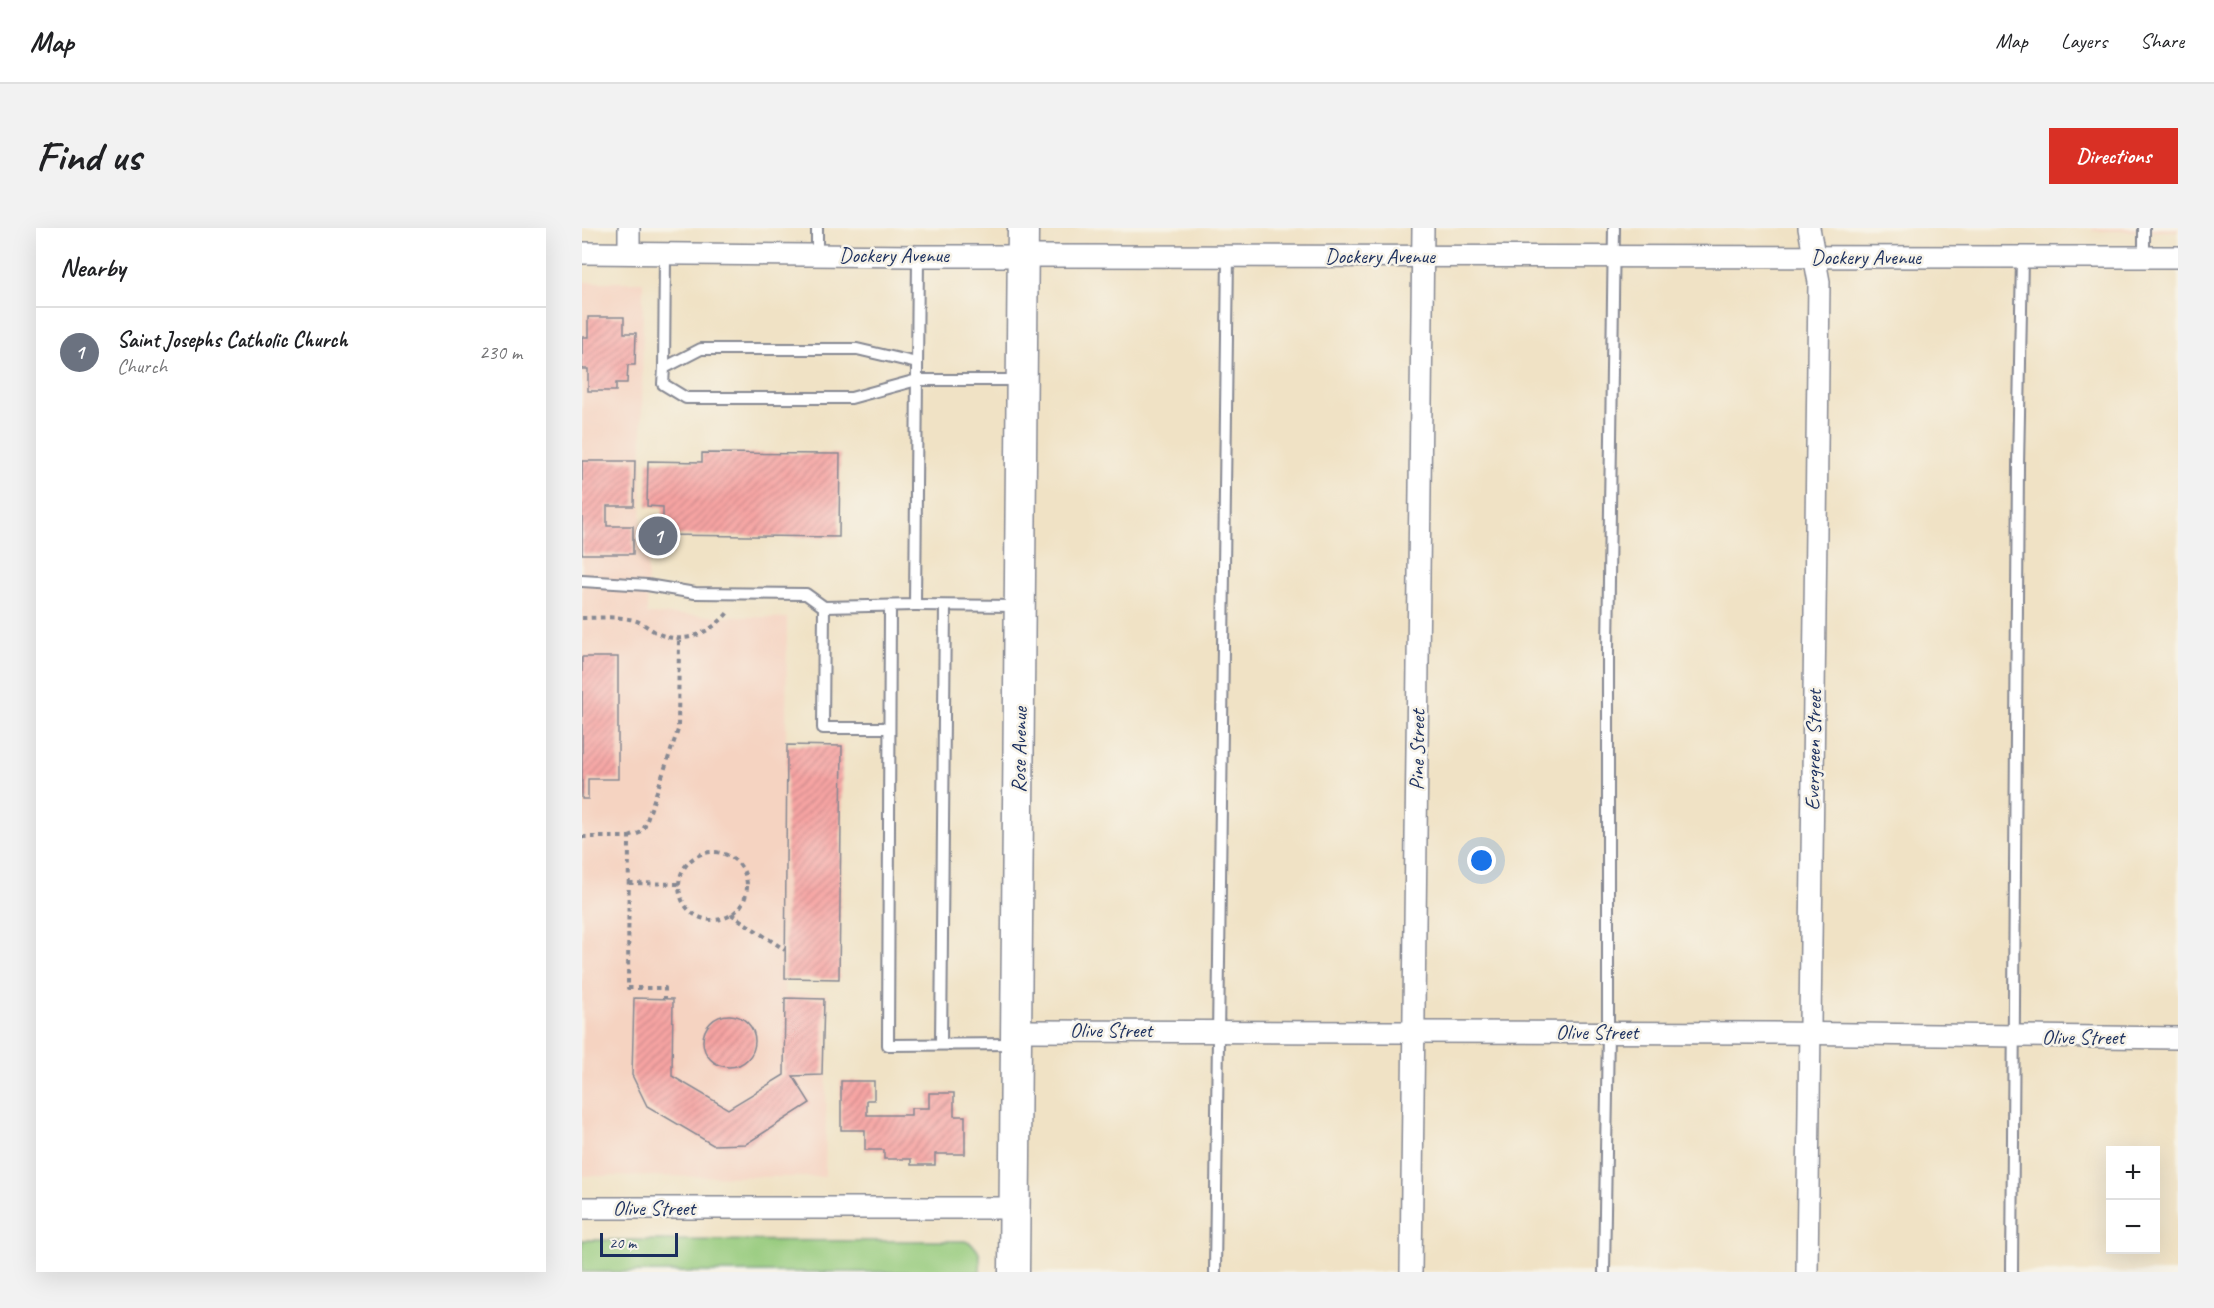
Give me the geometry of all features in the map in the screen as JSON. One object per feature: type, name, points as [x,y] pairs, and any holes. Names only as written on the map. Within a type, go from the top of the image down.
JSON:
[{"type":"street","points":[[628,254],[629,228]]},
{"type":"street","name":"Pine Street","points":[[1411,1272],[1423,228]]},
{"type":"street","name":"Evergreen Street","points":[[1807,1272],[1819,282],[1809,228]]},
{"type":"street","name":"Dockery Avenue","points":[[582,253],[918,256],[1023,241],[1228,256],[2178,257]]},
{"type":"street","name":"Rose Avenue","points":[[1014,1272],[1023,241]]},
{"type":"street","name":"Olive Street","points":[[1017,1037],[1217,1030],[1810,1033],[2178,1038]]},
{"type":"street","name":"Olive Street","points":[[582,1208],[1015,1208]]},
{"type":"lane","points":[[817,228],[817,255]]},
{"type":"lane","points":[[1604,1272],[1608,1032],[1608,650],[1614,228]]},
{"type":"lane","points":[[2144,228],[2144,257]]},
{"type":"lane","points":[[665,255],[663,384],[686,398],[851,398],[917,380],[1022,380]]},
{"type":"lane","points":[[915,605],[918,256]]},
{"type":"lane","points":[[1215,1272],[1228,256]]},
{"type":"lane","points":[[2012,1272],[2018,466],[2022,258]]},
{"type":"lane","points":[[664,368],[701,349],[857,349],[917,363]]},
{"type":"lane","points":[[582,581],[647,585],[695,593],[806,594],[824,607],[1021,606]]},
{"type":"lane","points":[[890,606],[888,1045],[941,1044],[1017,1037]]},
{"type":"lane","points":[[941,1044],[945,606]]},
{"type":"lane","points":[[824,607],[823,728],[889,728]]},
{"type":"path","points":[[582,618],[629,619],[658,634],[679,637],[700,634],[719,624],[743,593]]},
{"type":"path","points":[[582,837],[629,837],[642,832],[645,826],[678,730],[679,637]]},
{"type":"path","points":[[629,837],[628,988],[665,987],[665,999]]},
{"type":"path","points":[[714,852],[728,855],[740,866],[746,880],[746,895],[738,909],[731,914],[725,918],[710,920],[696,915],[685,905],[679,891],[680,876],[687,863],[699,854],[714,852]]},
{"type":"path","points":[[628,883],[680,884]]},
{"type":"path","points":[[731,914],[785,950]]},
{"type":"shaded area","points":[[2092,228],[2178,228],[2178,231],[2092,231]]},
{"type":"shaded area","points":[[582,282],[643,282],[641,551],[648,551],[647,614],[787,618],[784,993],[828,994],[825,1177],[582,1176]]},
{"type":"green space","points":[[582,1240],[965,1241],[974,1246],[979,1253],[980,1272],[582,1272]]},
{"type":"building","points":[[588,317],[624,317],[624,333],[636,333],[635,365],[628,365],[627,383],[616,383],[616,391],[588,391],[588,369],[582,369],[582,337],[588,337]]},
{"type":"building","points":[[702,453],[840,454],[839,537],[663,535],[663,507],[647,506],[648,461],[702,462]]},
{"type":"building","points":[[582,461],[635,461],[634,506],[607,506],[607,526],[633,526],[633,554],[582,554]]},
{"type":"building","points":[[582,657],[618,657],[618,779],[588,779],[588,799],[582,799]]},
{"type":"building","points":[[787,745],[842,746],[839,979],[785,978]]},
{"type":"building","points":[[634,998],[673,999],[672,1076],[728,1109],[784,1075],[785,998],[824,999],[822,1075],[793,1076],[810,1103],[746,1144],[713,1145],[647,1106],[632,1075]]},
{"type":"building","points":[[724,1015],[734,1015],[743,1019],[751,1027],[755,1041],[751,1055],[743,1063],[734,1067],[724,1067],[715,1063],[707,1055],[703,1046],[703,1036],[707,1027],[715,1019]]},
{"type":"building","points":[[841,1081],[874,1081],[874,1100],[867,1100],[867,1115],[911,1115],[911,1108],[929,1108],[929,1093],[954,1093],[954,1116],[965,1116],[965,1154],[935,1154],[935,1165],[911,1165],[911,1159],[884,1159],[884,1150],[865,1150],[865,1130],[841,1130]]},
{"type":"place","name":"Saint Josephs Catholic Church","points":[[658,536]]}]
